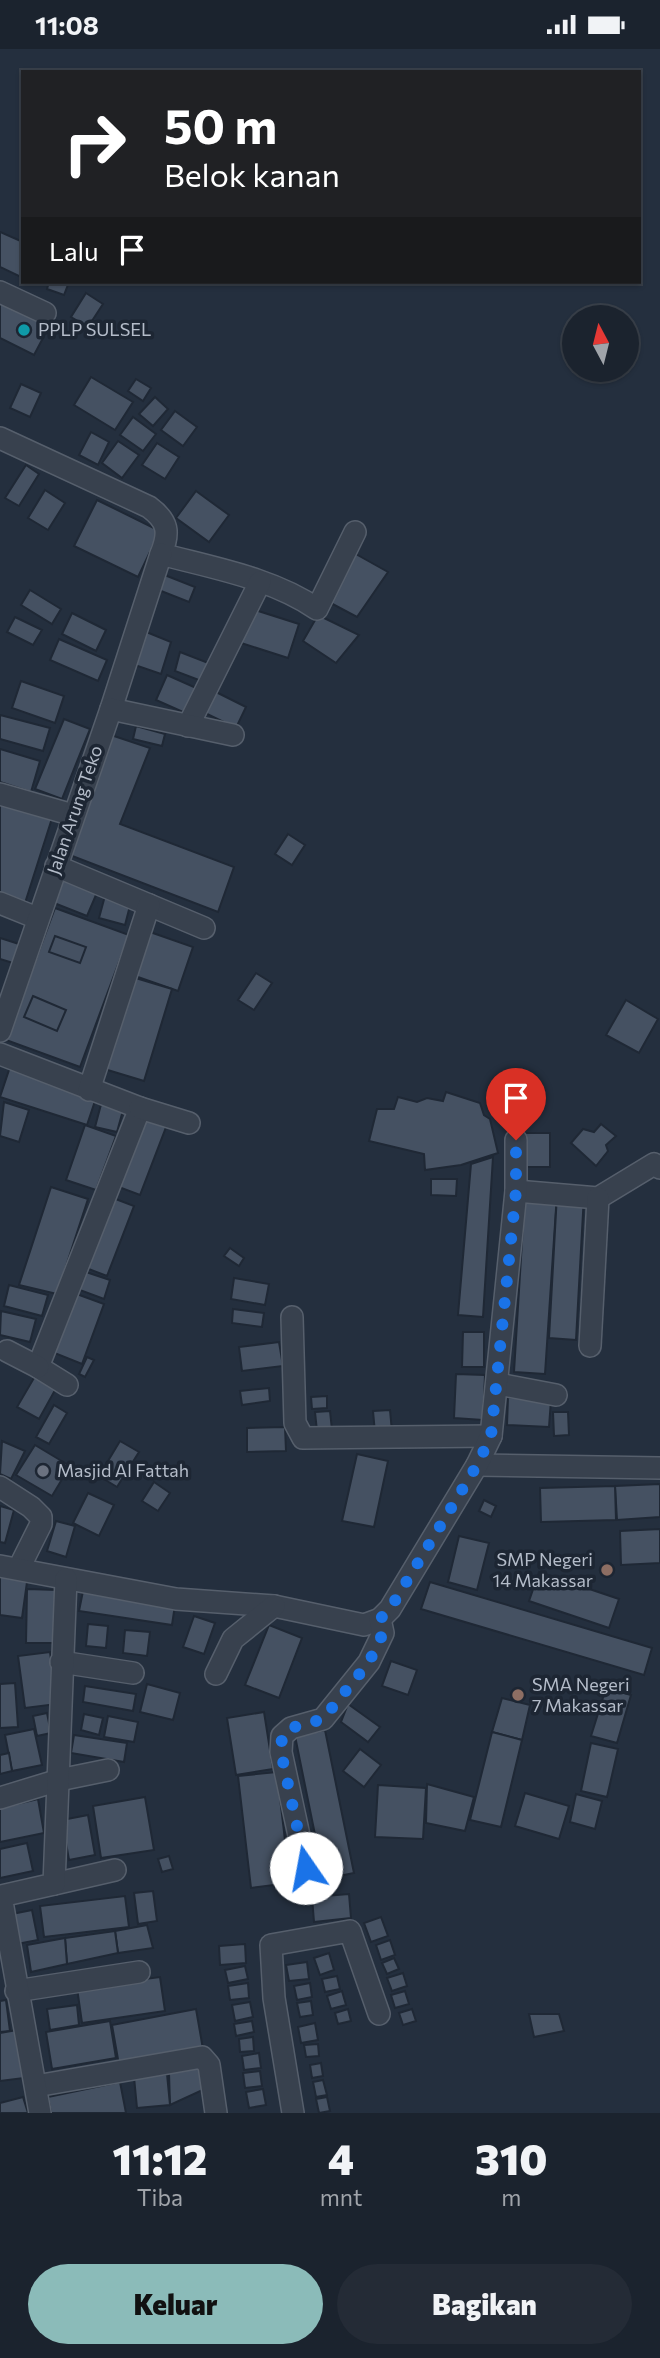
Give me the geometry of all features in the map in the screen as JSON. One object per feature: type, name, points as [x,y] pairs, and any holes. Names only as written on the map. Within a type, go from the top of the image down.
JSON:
[{"type":"street","points":[[0,292],[45,313]]},
{"type":"street","points":[[0,438],[149,507],[160,515],[167,526],[168,537],[161,554],[260,582],[292,594],[317,609],[355,532]]},
{"type":"street","name":"Jalan Arung Teko","points":[[0,1031],[111,709],[161,554]]},
{"type":"street","points":[[188,726],[260,582]]},
{"type":"street","points":[[111,709],[233,735]]},
{"type":"street","points":[[0,794],[73,815]]},
{"type":"street","points":[[56,866],[204,928]]},
{"type":"street","points":[[0,903],[37,918]]},
{"type":"street","points":[[89,1090],[149,905]]},
{"type":"street","points":[[0,1054],[89,1090],[189,1123]]},
{"type":"street","points":[[37,1367],[141,1108]]},
{"type":"street","points":[[0,1487],[32,1507],[41,1517],[41,1524],[9,1567],[176,1599],[274,1605],[364,1625],[380,1619],[390,1609],[477,1465],[491,1436],[516,1191],[516,1140]]},
{"type":"street","points":[[516,1191],[598,1198],[654,1164],[660,1168]]},
{"type":"street","points":[[590,1346],[598,1198]]},
{"type":"street","points":[[292,1317],[295,1423],[303,1437],[491,1436]]},
{"type":"street","points":[[8,1351],[67,1385]]},
{"type":"street","points":[[498,1384],[556,1395]]},
{"type":"street","points":[[477,1465],[660,1468]]},
{"type":"street","points":[[54,1884],[66,1579]]},
{"type":"street","points":[[216,1674],[233,1639],[274,1605]]},
{"type":"street","points":[[306,1868],[281,1752],[282,1736],[291,1728],[323,1719],[369,1662],[383,1633],[380,1619]]},
{"type":"street","points":[[61,1662],[133,1673]]},
{"type":"street","points":[[0,1798],[59,1780],[108,1770]]},
{"type":"street","points":[[40,2113],[0,1896],[115,1870]]},
{"type":"street","points":[[293,2113],[274,1999],[271,1945],[350,1931],[380,2014]]},
{"type":"street","points":[[16,1991],[139,1972]]},
{"type":"street","points":[[36,2086],[202,2057],[209,2065],[216,2113]]},
{"type":"building","name":"PPLP SULSEL","points":[[0,232],[21,241],[21,277],[0,267]]},
{"type":"building","points":[[48,284],[68,284],[64,295],[47,289]]},
{"type":"building","points":[[86,293],[103,304],[88,327],[71,317]]},
{"type":"building","name":"PPLP SULSEL","points":[[0,297],[51,323],[34,355],[0,338]]},
{"type":"building","points":[[91,377],[133,402],[115,430],[74,405]]},
{"type":"building","points":[[136,379],[151,388],[143,401],[128,391]]},
{"type":"building","points":[[21,384],[41,393],[30,417],[10,408]]},
{"type":"building","points":[[155,397],[168,409],[153,426],[139,414]]},
{"type":"building","points":[[175,411],[197,427],[183,446],[161,430]]},
{"type":"building","points":[[133,417],[156,434],[143,451],[120,435]]},
{"type":"building","points":[[91,432],[109,442],[98,465],[79,455]]},
{"type":"building","points":[[118,441],[139,455],[122,478],[102,463]]},
{"type":"building","points":[[157,443],[179,457],[165,479],[142,465]]},
{"type":"building","points":[[26,465],[39,474],[19,506],[5,498]]},
{"type":"building","points":[[45,490],[65,503],[48,530],[28,518]]},
{"type":"building","points":[[196,491],[229,515],[209,542],[176,518]]},
{"type":"building","points":[[97,500],[160,531],[138,577],[74,546]]},
{"type":"building","points":[[354,553],[388,572],[357,617],[325,600]]},
{"type":"building","points":[[162,574],[195,587],[189,602],[156,589]]},
{"type":"building","points":[[30,590],[61,609],[52,624],[21,605]]},
{"type":"building","points":[[249,608],[299,624],[288,658],[238,642]]},
{"type":"building","points":[[72,613],[106,630],[96,651],[62,634]]},
{"type":"building","points":[[318,615],[359,635],[336,663],[303,641]]},
{"type":"building","points":[[15,617],[42,630],[33,645],[7,632]]},
{"type":"building","points":[[139,629],[171,642],[161,674],[126,662]]},
{"type":"building","points":[[59,639],[107,660],[98,681],[50,660]]},
{"type":"building","points":[[180,652],[211,664],[204,682],[175,671]]},
{"type":"building","points":[[167,675],[203,691],[192,716],[156,700]]},
{"type":"building","points":[[21,681],[64,696],[55,723],[12,708]]},
{"type":"building","points":[[214,691],[246,707],[236,728],[205,713]]},
{"type":"building","points":[[0,715],[50,728],[43,751],[0,739]]},
{"type":"building","points":[[64,719],[90,729],[62,799],[35,789]]},
{"type":"building","points":[[136,726],[165,734],[162,746],[133,739]]},
{"type":"building","points":[[111,735],[150,748],[120,824],[234,867],[218,912],[67,854]]},
{"type":"building","points":[[0,749],[40,761],[31,792],[0,782]]},
{"type":"building","points":[[0,797],[54,812],[25,903],[0,895]]},
{"type":"building","points":[[288,834],[305,845],[292,865],[275,854]]},
{"type":"building","points":[[65,875],[99,888],[87,916],[54,903]]},
{"type":"building","points":[[106,892],[132,898],[125,925],[99,918]]},
{"type":"building","points":[[55,908],[129,935],[80,1067],[6,1040]]},
{"type":"building","points":[[150,932],[193,947],[178,991],[135,976]]},
{"type":"building","points":[[55,936],[86,947],[80,963],[49,952]]},
{"type":"building","points":[[0,938],[19,944],[13,963],[0,959]]},
{"type":"building","points":[[256,973],[272,983],[254,1010],[238,1000]]},
{"type":"building","points":[[129,976],[172,989],[144,1081],[101,1068]]},
{"type":"building","points":[[33,996],[66,1010],[57,1031],[24,1017]]},
{"type":"building","points":[[626,1000],[658,1019],[639,1053],[606,1035]]},
{"type":"building","points":[[10,1067],[97,1095],[87,1125],[0,1097]]},
{"type":"building","points":[[446,1092],[480,1103],[484,1115],[490,1119],[498,1153],[461,1165],[425,1170],[424,1154],[369,1141],[377,1109],[394,1109],[398,1097],[417,1102],[427,1098],[443,1101]]},
{"type":"building","points":[[103,1097],[125,1103],[117,1132],[95,1127]]},
{"type":"building","points":[[4,1102],[29,1110],[19,1142],[0,1136]]},
{"type":"building","points":[[144,1113],[168,1122],[140,1195],[116,1186]]},
{"type":"building","points":[[601,1124],[616,1136],[606,1145],[608,1151],[596,1166],[571,1143],[583,1129],[594,1132]]},
{"type":"building","points":[[85,1125],[116,1136],[96,1190],[66,1180]]},
{"type":"building","points":[[525,1133],[550,1133],[550,1167],[525,1167]]},
{"type":"building","points":[[493,1157],[483,1317],[458,1315],[471,1164]]},
{"type":"building","points":[[431,1179],[457,1179],[456,1196],[431,1195]]},
{"type":"building","points":[[51,1187],[88,1199],[57,1294],[19,1285]]},
{"type":"building","points":[[525,1192],[557,1194],[545,1374],[514,1372]]},
{"type":"building","points":[[557,1194],[584,1195],[576,1340],[549,1338]]},
{"type":"building","points":[[113,1198],[134,1206],[107,1276],[86,1268]]},
{"type":"building","points":[[230,1248],[244,1258],[239,1266],[224,1256]]},
{"type":"building","points":[[83,1271],[110,1280],[104,1299],[77,1289]]},
{"type":"building","points":[[234,1278],[269,1284],[265,1305],[231,1299]]},
{"type":"building","points":[[9,1285],[48,1295],[42,1316],[4,1306]]},
{"type":"building","points":[[74,1293],[104,1304],[82,1364],[52,1352]]},
{"type":"building","points":[[233,1309],[264,1313],[262,1327],[232,1323]]},
{"type":"building","points":[[1,1311],[36,1319],[30,1342],[0,1335]]},
{"type":"building","points":[[463,1332],[484,1332],[484,1367],[462,1367]]},
{"type":"building","points":[[279,1342],[283,1366],[242,1371],[239,1347]]},
{"type":"building","points":[[87,1357],[94,1360],[85,1377],[79,1374]]},
{"type":"building","points":[[38,1371],[59,1383],[39,1419],[17,1407]]},
{"type":"building","points":[[456,1374],[485,1375],[483,1420],[454,1418]]},
{"type":"building","points":[[269,1388],[270,1401],[242,1405],[240,1391]]},
{"type":"building","points":[[327,1396],[327,1408],[312,1409],[311,1397]]},
{"type":"building","points":[[508,1397],[551,1400],[549,1427],[507,1425]]},
{"type":"building","points":[[54,1405],[67,1413],[49,1444],[36,1437]]},
{"type":"building","points":[[390,1410],[392,1432],[375,1433],[373,1411]]},
{"type":"building","points":[[330,1411],[332,1430],[317,1431],[315,1412]]},
{"type":"building","points":[[553,1412],[568,1412],[569,1435],[554,1436]]},
{"type":"building","points":[[285,1427],[286,1451],[247,1452],[247,1428]]},
{"type":"building","points":[[2,1441],[25,1451],[11,1479],[0,1474]]},
{"type":"building","points":[[120,1441],[139,1452],[117,1487],[99,1476]]},
{"type":"building","name":"Masjid Al Fattah","points":[[35,1445],[70,1466],[52,1496],[16,1475]]},
{"type":"building","points":[[357,1454],[388,1461],[374,1527],[342,1521]]},
{"type":"building","points":[[154,1482],[170,1493],[158,1511],[142,1501]]},
{"type":"building","points":[[660,1484],[660,1517],[617,1520],[615,1486]]},
{"type":"building","points":[[615,1486],[616,1520],[541,1522],[540,1488]]},
{"type":"building","points":[[88,1493],[114,1505],[99,1536],[73,1523]]},
{"type":"building","points":[[484,1500],[496,1506],[491,1517],[479,1511]]},
{"type":"building","points":[[0,1506],[14,1510],[5,1543],[0,1542]]},
{"type":"building","points":[[56,1521],[75,1526],[66,1557],[47,1551]]},
{"type":"building","points":[[660,1529],[660,1563],[621,1565],[620,1531]]},
{"type":"building","points":[[459,1536],[489,1543],[477,1590],[448,1582]]},
{"type":"building","points":[[0,1571],[28,1575],[22,1618],[0,1615]]},
{"type":"building","points":[[539,1572],[619,1599],[609,1628],[529,1601]]},
{"type":"building","points":[[430,1582],[652,1648],[644,1675],[421,1609]]},
{"type":"building","points":[[27,1589],[57,1590],[56,1643],[26,1643]]},
{"type":"building","points":[[83,1591],[175,1605],[172,1625],[79,1611]]},
{"type":"building","points":[[194,1616],[215,1623],[204,1654],[183,1647]]},
{"type":"building","points":[[88,1624],[108,1626],[106,1648],[86,1646]]},
{"type":"building","points":[[269,1625],[302,1638],[279,1698],[245,1685]]},
{"type":"building","points":[[125,1630],[150,1632],[147,1656],[123,1653]]},
{"type":"building","points":[[50,1652],[57,1704],[25,1708],[18,1656]]},
{"type":"building","points":[[391,1661],[417,1670],[408,1695],[382,1686]]},
{"type":"building","points":[[15,1683],[18,1727],[0,1728],[0,1684]]},
{"type":"building","points":[[147,1684],[180,1693],[173,1720],[140,1712]]},
{"type":"building","points":[[85,1686],[136,1694],[133,1711],[83,1702]]},
{"type":"building","points":[[606,1688],[631,1695],[617,1743],[591,1736]]},
{"type":"building","points":[[502,1698],[530,1705],[522,1740],[492,1732]]},
{"type":"building","points":[[348,1704],[380,1727],[368,1742],[341,1722]]},
{"type":"building","points":[[264,1712],[273,1769],[236,1775],[227,1718]]},
{"type":"building","points":[[47,1713],[51,1733],[37,1736],[33,1716]]},
{"type":"building","points":[[84,1714],[103,1718],[99,1735],[81,1730]]},
{"type":"building","points":[[108,1716],[138,1722],[134,1742],[104,1737]]},
{"type":"building","points":[[34,1729],[42,1765],[12,1771],[5,1735]]},
{"type":"building","points":[[325,1730],[354,1873],[324,1879],[295,1736]]},
{"type":"building","points":[[492,1732],[522,1740],[501,1827],[470,1820]]},
{"type":"building","points":[[74,1735],[127,1743],[124,1762],[71,1753]]},
{"type":"building","points":[[591,1743],[618,1749],[607,1797],[581,1791]]},
{"type":"building","points":[[360,1749],[381,1765],[364,1787],[343,1771]]},
{"type":"building","points":[[9,1753],[12,1771],[0,1774],[0,1755]]},
{"type":"building","points":[[277,1772],[290,1883],[251,1888],[238,1776]]},
{"type":"building","points":[[427,1784],[474,1797],[465,1831],[426,1823]]},
{"type":"building","points":[[378,1785],[426,1788],[423,1839],[375,1837]]},
{"type":"building","points":[[525,1793],[569,1806],[559,1839],[515,1826]]},
{"type":"building","points":[[576,1794],[602,1801],[595,1829],[570,1822]]},
{"type":"building","points":[[145,1797],[154,1850],[101,1858],[93,1806]]},
{"type":"building","points":[[38,1799],[44,1833],[0,1842],[0,1808]]},
{"type":"building","points":[[88,1815],[95,1855],[69,1860],[62,1820]]},
{"type":"building","points":[[27,1843],[33,1871],[0,1878],[0,1849]]},
{"type":"building","points":[[169,1856],[173,1869],[162,1872],[158,1859]]},
{"type":"building","points":[[153,1891],[157,1921],[138,1924],[134,1893]]},
{"type":"building","points":[[349,1894],[351,1918],[314,1922],[312,1897]]},
{"type":"building","points":[[125,1896],[129,1927],[44,1937],[40,1906]]},
{"type":"building","points":[[32,1910],[38,1940],[17,1944],[12,1914]]},
{"type":"building","points":[[381,1917],[388,1936],[371,1942],[364,1923]]},
{"type":"building","points":[[147,1925],[153,1948],[118,1953],[115,1931]]},
{"type":"building","points":[[115,1931],[118,1953],[67,1964],[65,1938]]},
{"type":"building","points":[[65,1938],[67,1964],[31,1972],[27,1945]]},
{"type":"building","points":[[390,1940],[395,1955],[381,1960],[376,1945]]},
{"type":"building","points":[[245,1944],[246,1963],[220,1965],[219,1946]]},
{"type":"building","points":[[329,1953],[334,1970],[320,1975],[314,1958]]},
{"type":"building","points":[[394,1958],[399,1969],[387,1974],[382,1963]]},
{"type":"building","points":[[307,1962],[309,1979],[289,1981],[286,1965]]},
{"type":"building","points":[[245,1966],[248,1979],[228,1983],[225,1970]]},
{"type":"building","points":[[403,1973],[407,1986],[392,1991],[387,1978]]},
{"type":"building","points":[[337,1976],[340,1989],[325,1992],[322,1979]]},
{"type":"building","points":[[160,1977],[165,2011],[82,2023],[77,1988]]},
{"type":"building","points":[[248,1983],[249,1998],[230,2000],[228,1986]]},
{"type":"building","points":[[310,1983],[312,1997],[297,2000],[294,1986]]},
{"type":"building","points":[[342,1991],[346,2005],[331,2009],[327,1996]]},
{"type":"building","points":[[405,1991],[409,2004],[395,2008],[391,1995]]},
{"type":"building","points":[[6,2000],[10,2031],[0,2032],[0,2001]]},
{"type":"building","points":[[311,2001],[313,2015],[300,2017],[297,2003]]},
{"type":"building","points":[[250,2002],[253,2017],[235,2021],[232,2005]]},
{"type":"building","points":[[77,2005],[79,2025],[50,2030],[47,2009]]},
{"type":"building","points":[[196,2009],[203,2049],[119,2065],[112,2025]]},
{"type":"building","points":[[348,2009],[351,2021],[338,2024],[335,2013]]},
{"type":"building","points":[[412,2009],[416,2021],[403,2025],[399,2013]]},
{"type":"building","points":[[529,2014],[559,2014],[564,2031],[534,2037]]},
{"type":"building","points":[[110,2021],[116,2058],[52,2069],[46,2032]]},
{"type":"building","points":[[252,2021],[254,2032],[236,2036],[234,2024]]},
{"type":"building","points":[[315,2023],[318,2040],[301,2043],[298,2027]]},
{"type":"building","points":[[17,2030],[24,2078],[0,2081],[0,2033]]},
{"type":"building","points":[[253,2037],[254,2051],[240,2052],[239,2039]]},
{"type":"building","points":[[318,2044],[319,2056],[306,2057],[304,2045]]},
{"type":"building","points":[[259,2053],[261,2068],[244,2070],[242,2056]]},
{"type":"building","points":[[321,2063],[323,2076],[312,2078],[310,2065]]},
{"type":"building","points":[[203,2065],[207,2088],[170,2105],[169,2073]]},
{"type":"building","points":[[260,2071],[262,2086],[245,2088],[243,2073]]},
{"type":"building","points":[[167,2074],[170,2105],[137,2108],[134,2077]]},
{"type":"building","points":[[323,2080],[327,2095],[316,2097],[313,2082]]},
{"type":"building","points":[[120,2082],[126,2113],[51,2113],[48,2097]]},
{"type":"building","points":[[263,2089],[266,2105],[249,2108],[246,2092]]},
{"type":"building","points":[[23,2097],[28,2113],[0,2113],[0,2103]]},
{"type":"building","points":[[327,2097],[330,2111],[319,2113],[316,2099]]},
{"type":"place","name":"PPLP SULSEL","points":[[24,330]]},
{"type":"place","name":"Masjid Al Fattah","points":[[43,1471]]},
{"type":"place","name":"SMP Negeri 14 Makassar","points":[[607,1570]]},
{"type":"place","name":"SMA Negeri 7 Makassar","points":[[518,1695]]},
{"type":"route","points":[[306,1868],[281,1752],[282,1736],[291,1728],[323,1719],[369,1662],[383,1633],[380,1619],[390,1609],[477,1465],[491,1436],[516,1191],[516,1140]]}]
